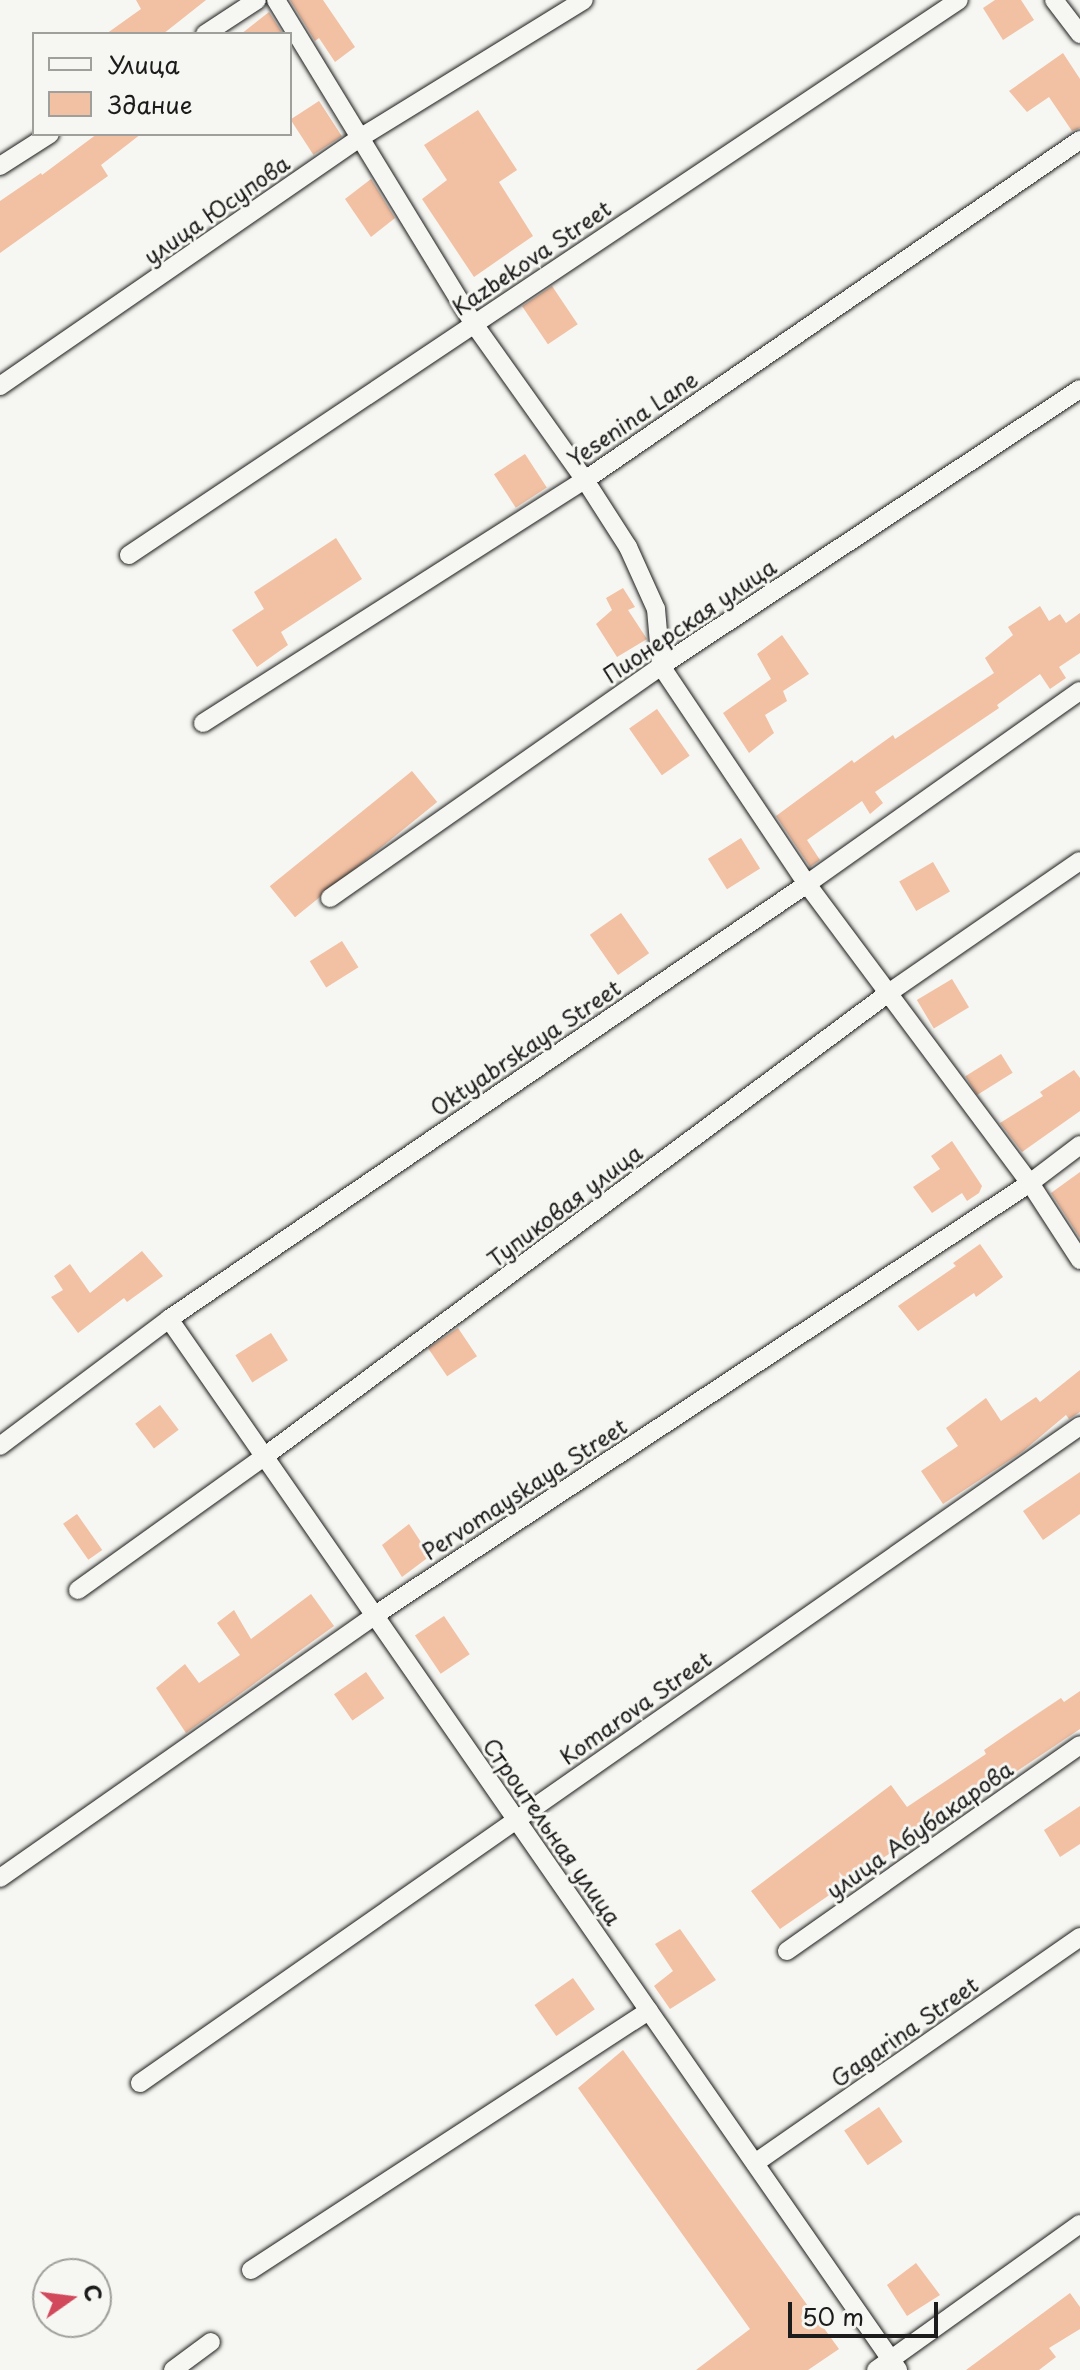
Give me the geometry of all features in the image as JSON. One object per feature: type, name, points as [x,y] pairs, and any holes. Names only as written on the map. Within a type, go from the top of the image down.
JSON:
[{"type":"street","points":[[208,32],[257,0]]},
{"type":"street","points":[[276,0],[363,136],[474,324],[585,480],[628,547],[656,609],[661,666],[807,884],[1030,1183],[1080,1260]]},
{"type":"street","name":"улица Юсупова","points":[[0,386],[363,136],[584,0]]},
{"type":"street","name":"Kazbekova Street","points":[[129,555],[959,0]]},
{"type":"street","points":[[1054,0],[1080,34]]},
{"type":"street","points":[[0,166],[47,136]]},
{"type":"street","name":"Yesenina Lane","points":[[203,723],[585,480],[1080,140]]},
{"type":"street","name":"Пионерская улица","points":[[330,898],[661,666],[1080,389]]},
{"type":"street","name":"Oktyabrskaya Street","points":[[0,1446],[169,1319],[807,884],[1080,691]]},
{"type":"street","name":"Тупиковая улица","points":[[78,1590],[265,1456],[887,994],[1080,861]]},
{"type":"street","name":"Pervomayskaya Street","points":[[0,1878],[375,1615],[1030,1183],[1080,1145]]},
{"type":"street","name":"Строительная улица","points":[[169,1319],[755,2163],[888,2367]]},
{"type":"street","name":"Komarova Street","points":[[140,2083],[1080,1426]]},
{"type":"street","name":"улица Абубакарова","points":[[787,1951],[1080,1745]]},
{"type":"street","name":"Gagarina Street","points":[[755,2163],[1080,1937]]},
{"type":"street","points":[[251,2270],[649,2011]]},
{"type":"street","points":[[888,2367],[1080,2224]]},
{"type":"street","points":[[173,2370],[211,2342]]},
{"type":"building","points":[[136,0],[206,0],[166,32],[109,32],[141,9]]},
{"type":"building","points":[[290,0],[323,0],[355,47],[335,62],[319,38],[315,41]]},
{"type":"building","points":[[995,0],[1021,0],[1034,20],[1003,40],[983,8]]},
{"type":"building","points":[[269,12],[282,32],[244,32]]},
{"type":"building","points":[[1063,53],[1080,79],[1080,128],[1072,131],[1049,97],[1027,112],[1009,91]]},
{"type":"building","points":[[319,101],[342,136],[313,155],[292,119]]},
{"type":"building","points":[[478,110],[517,170],[499,182],[533,236],[474,277],[422,199],[447,180],[424,145]]},
{"type":"building","points":[[94,136],[138,136],[101,165],[108,176],[0,253],[0,201],[42,175]]},
{"type":"building","points":[[371,179],[395,218],[371,237],[345,199]]},
{"type":"building","points":[[552,286],[578,324],[548,344],[522,306]]},
{"type":"building","points":[[525,454],[547,488],[516,508],[494,474]]},
{"type":"building","points":[[336,538],[362,579],[281,632],[288,645],[257,667],[232,630],[264,609],[254,592]]},
{"type":"building","points":[[623,588],[635,607],[628,610],[647,639],[617,657],[596,624],[612,610],[606,598]]},
{"type":"building","points":[[1040,606],[1049,621],[1060,614],[1066,623],[1080,613],[1080,653],[1059,667],[1066,678],[1050,689],[1040,674],[997,705],[999,708],[875,792],[883,803],[870,814],[862,801],[807,840],[820,860],[810,867],[776,816],[852,760],[854,763],[893,735],[895,739],[994,673],[985,658],[1013,635],[1008,627]]},
{"type":"building","points":[[782,635],[809,674],[783,691],[787,701],[765,715],[774,733],[749,753],[723,713],[771,679],[757,654]]},
{"type":"building","points":[[657,709],[690,756],[662,775],[629,729]]},
{"type":"building","points":[[412,771],[437,802],[295,917],[270,886]]},
{"type":"building","points":[[741,838],[760,869],[727,889],[708,859]]},
{"type":"building","points":[[933,862],[950,891],[916,911],[899,882]]},
{"type":"building","points":[[621,913],[649,953],[618,975],[590,935]]},
{"type":"building","points":[[342,941],[358,967],[326,987],[310,961]]},
{"type":"building","points":[[952,979],[969,1007],[934,1028],[917,1000]]},
{"type":"building","points":[[1001,1054],[1013,1073],[977,1095],[965,1076]]},
{"type":"building","points":[[1074,1070],[1080,1078],[1080,1111],[1022,1152],[1000,1123],[1043,1096],[1040,1092]]},
{"type":"building","points":[[952,1141],[982,1186],[979,1193],[967,1201],[962,1193],[932,1213],[913,1187],[940,1169],[931,1156]]},
{"type":"building","points":[[1080,1172],[1080,1238],[1051,1193]]},
{"type":"building","points":[[980,1244],[1003,1277],[976,1297],[974,1293],[918,1331],[898,1306],[956,1266],[953,1263]]},
{"type":"building","points":[[142,1251],[163,1276],[127,1302],[124,1298],[78,1333],[51,1297],[63,1290],[54,1276],[70,1264],[90,1293]]},
{"type":"building","points":[[458,1328],[477,1356],[447,1376],[428,1348]]},
{"type":"building","points":[[271,1333],[288,1360],[252,1382],[235,1355]]},
{"type":"building","points":[[1080,1370],[1080,1412],[1069,1419],[1066,1415],[1022,1452],[943,1504],[921,1471],[958,1446],[946,1428],[986,1398],[1001,1421],[1036,1397],[1040,1402]]},
{"type":"building","points":[[160,1405],[179,1430],[154,1448],[135,1424]]},
{"type":"building","points":[[1080,1472],[1080,1514],[1043,1540],[1023,1511]]},
{"type":"building","points":[[77,1514],[102,1550],[88,1560],[63,1524]]},
{"type":"building","points":[[409,1524],[430,1556],[402,1577],[382,1545]]},
{"type":"building","points":[[311,1594],[334,1626],[186,1733],[156,1688],[185,1664],[199,1683],[240,1655],[217,1623],[234,1610],[251,1639]]},
{"type":"building","points":[[444,1616],[470,1654],[441,1674],[415,1636]]},
{"type":"building","points":[[366,1672],[384,1698],[352,1721],[334,1694]]},
{"type":"building","points":[[1080,1691],[1080,1729],[962,1808],[960,1805],[780,1929],[751,1891],[891,1785],[907,1807],[986,1754],[984,1750],[1016,1728],[1061,1698],[1064,1702]]},
{"type":"building","points":[[1080,1806],[1080,1844],[1060,1857],[1044,1830]]},
{"type":"building","points":[[680,1929],[716,1980],[670,2009],[654,1986],[673,1971],[655,1944]]},
{"type":"building","points":[[573,1978],[595,2009],[556,2036],[534,2005]]},
{"type":"building","points":[[623,2050],[839,2349],[808,2370],[696,2370],[750,2329],[578,2088]]},
{"type":"building","points":[[879,2107],[902,2142],[868,2165],[844,2130]]},
{"type":"building","points":[[916,2263],[940,2295],[907,2316],[887,2285]]},
{"type":"building","points":[[1070,2293],[1080,2307],[1080,2329],[1049,2348],[1056,2357],[1039,2370],[966,2370]]}]
